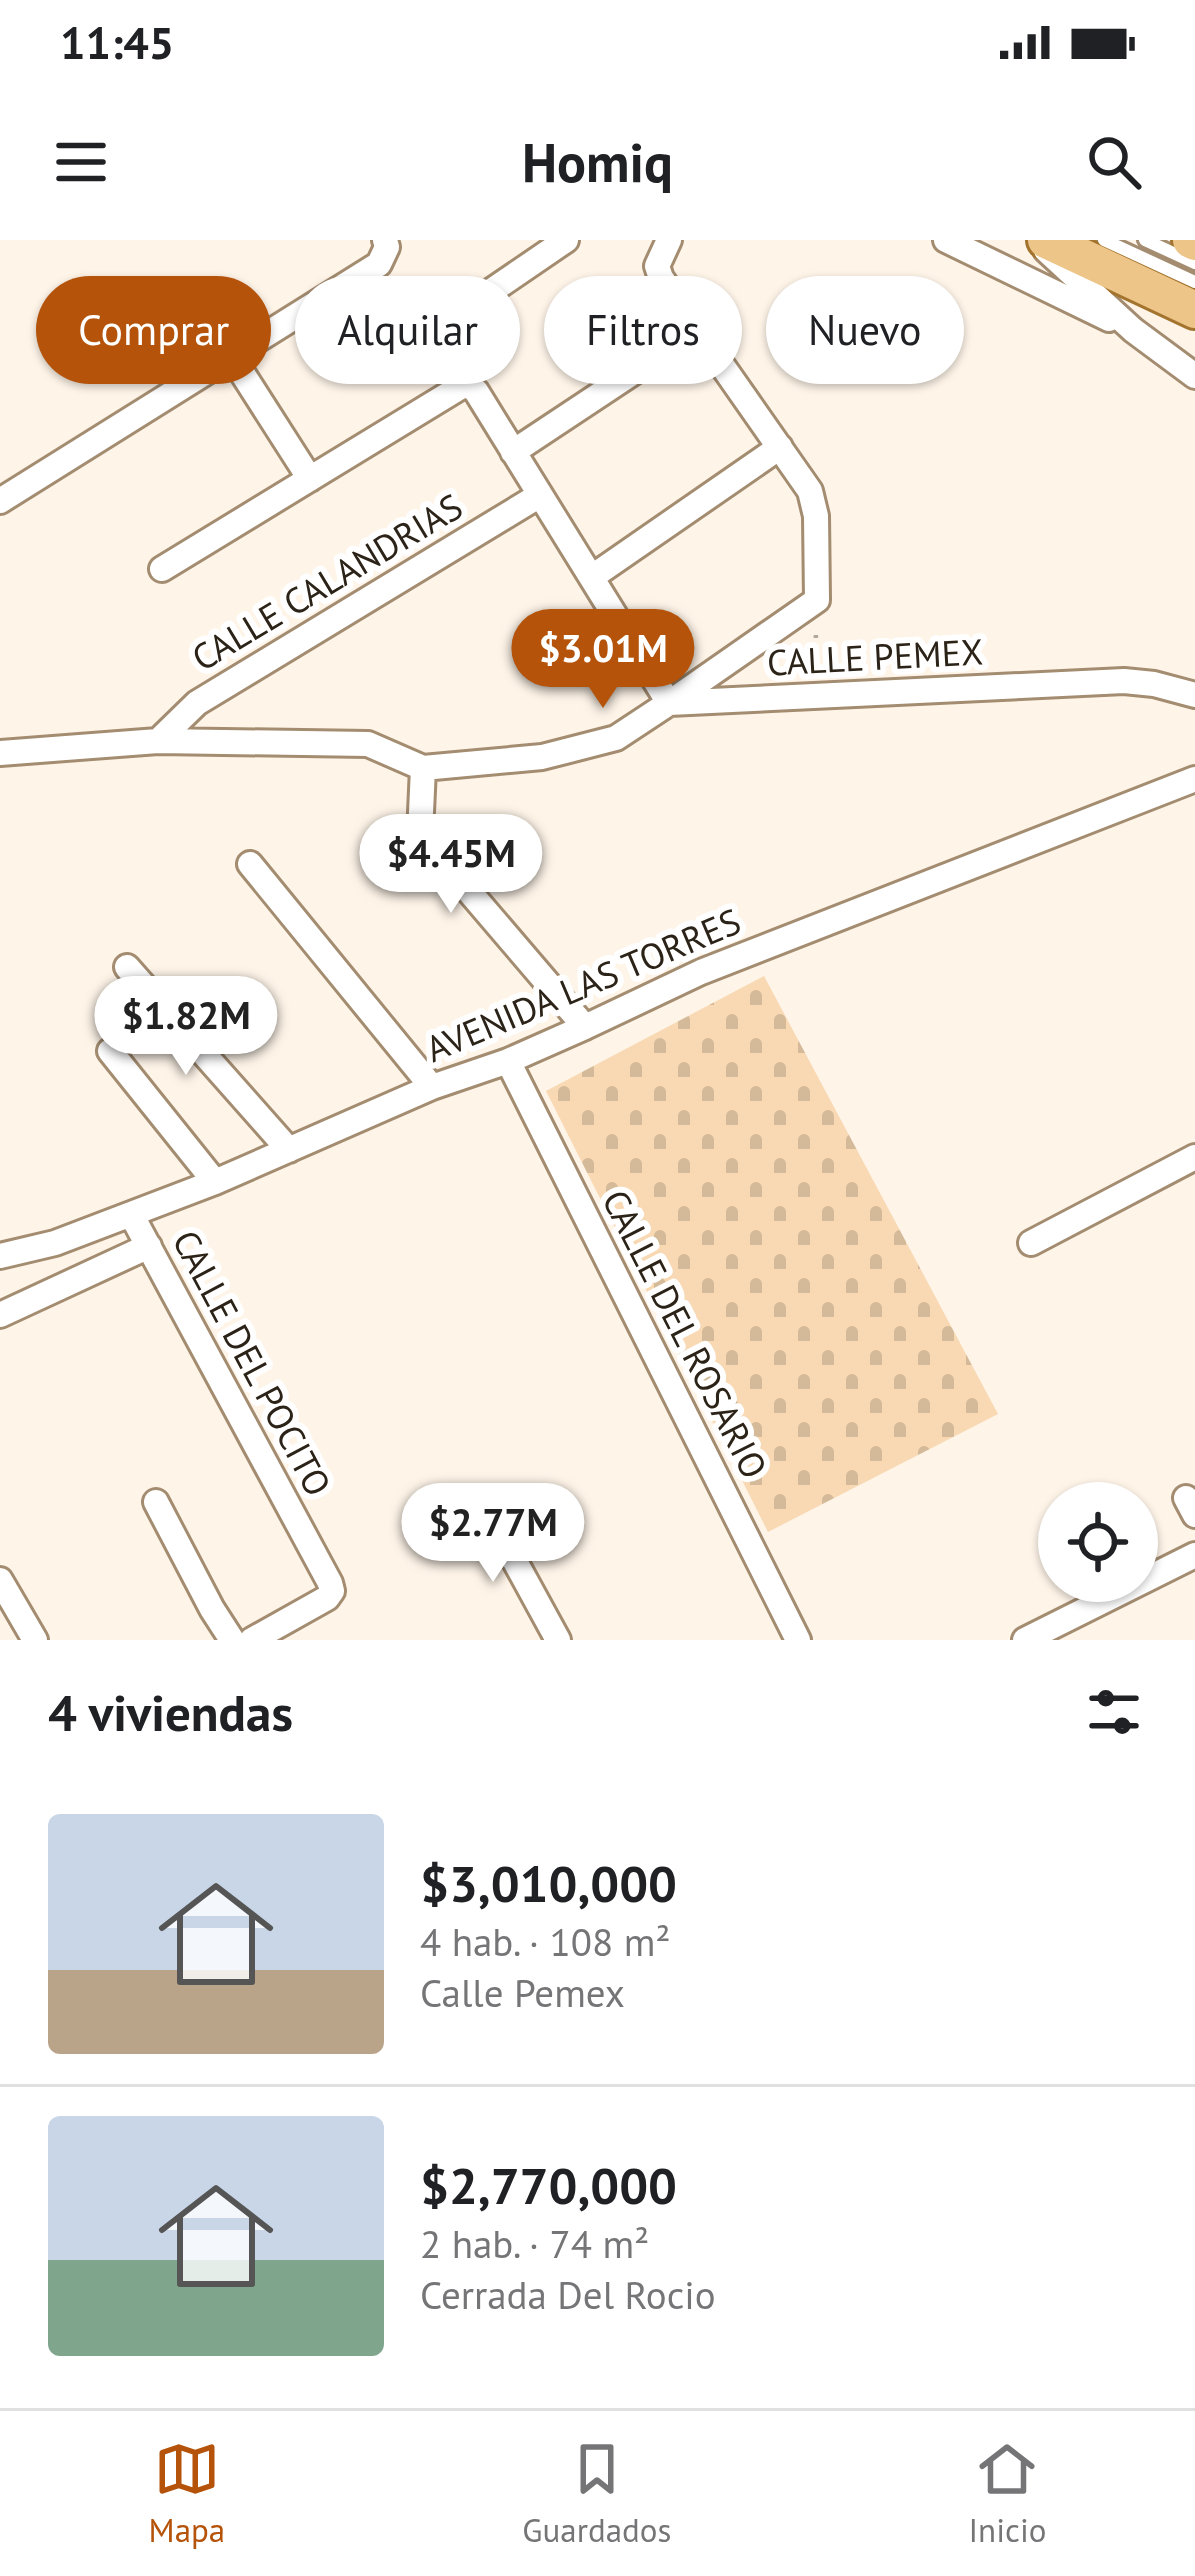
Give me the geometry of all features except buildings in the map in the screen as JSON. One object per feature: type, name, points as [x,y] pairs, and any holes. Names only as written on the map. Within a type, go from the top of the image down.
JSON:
[{"type":"main road","points":[[1046,240],[1195,310]]},
{"type":"street","points":[[271,332],[379,264],[387,247],[385,240]]},
{"type":"street","points":[[513,276],[566,240]]},
{"type":"street","points":[[660,276],[656,266],[669,240]]},
{"type":"street","points":[[946,240],[1133,330]]},
{"type":"street","points":[[1035,240],[1133,330],[1195,376]]},
{"type":"street","points":[[1,497],[187,384]]},
{"type":"street","points":[[249,384],[310,479]]},
{"type":"street","points":[[513,452],[616,384]]},
{"type":"street","points":[[0,753],[158,741],[368,744],[423,768],[542,758],[616,738],[817,600],[816,516],[810,491],[735,384]]},
{"type":"street","points":[[162,569],[468,385],[669,703]]},
{"type":"street","points":[[592,577],[780,447]]},
{"type":"street","name":"CALLE CALANDRIAS","points":[[158,741],[197,703],[540,495]]},
{"type":"street","name":"CALLE PEMEX","points":[[669,703],[1124,681],[1195,695]]},
{"type":"street","points":[[423,768],[420,833],[585,1028]]},
{"type":"street","name":"AVENIDA LAS TORRES","points":[[0,1256],[55,1243],[215,1182],[432,1087],[585,1028],[701,972],[1195,779]]},
{"type":"street","points":[[250,864],[432,1087]]},
{"type":"street","points":[[127,967],[290,1150]]},
{"type":"street","points":[[110,1051],[215,1182]]},
{"type":"street","name":"CALLE DEL ROSARIO","points":[[508,1060],[797,1640]]},
{"type":"street","points":[[1031,1243],[1195,1157]]},
{"type":"street","name":"CALLE DEL POCITO","points":[[131,1214],[330,1583],[332,1592],[327,1598],[252,1640]]},
{"type":"street","points":[[0,1315],[148,1246]]},
{"type":"street","points":[[482,1501],[558,1640]]},
{"type":"street","points":[[156,1502],[232,1640]]},
{"type":"street","points":[[1025,1640],[1195,1555]]},
{"type":"street","points":[[0,1580],[35,1640]]},
{"type":"lane","points":[[1104,240],[1195,282]]},
{"type":"lane","points":[[1144,240],[1195,263]]},
{"type":"path","points":[[815,697],[817,600]]},
{"type":"green space","points":[[764,976],[998,1414],[768,1532],[546,1091]]}]
